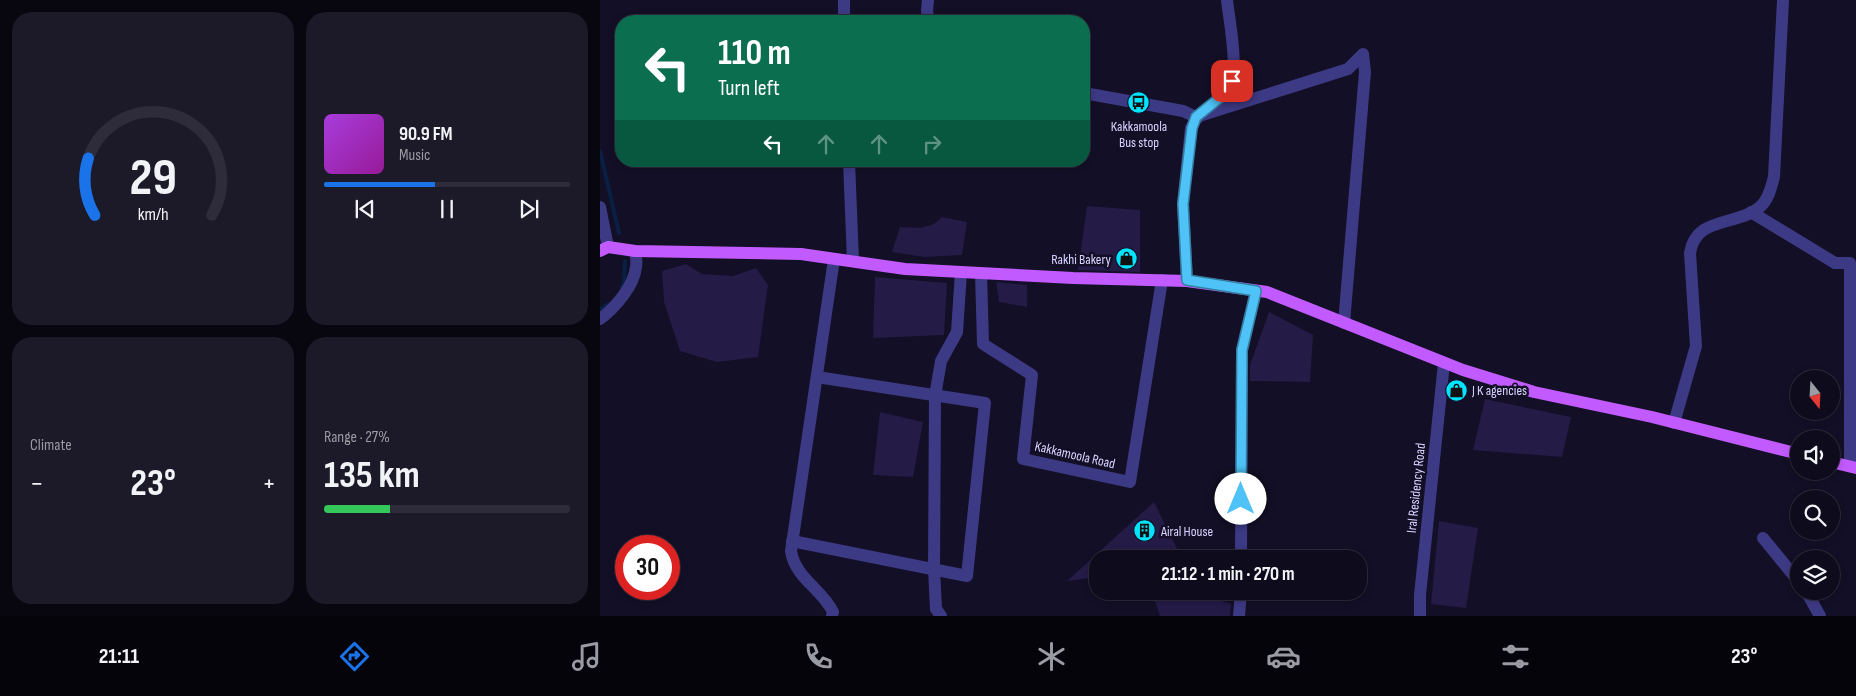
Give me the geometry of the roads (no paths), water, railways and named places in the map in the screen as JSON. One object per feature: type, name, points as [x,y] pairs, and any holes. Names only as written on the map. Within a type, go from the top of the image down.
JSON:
[{"type":"main road","points":[[604,249],[801,254],[905,269],[1073,278],[1187,280],[1267,292],[1444,363],[1534,392],[1674,423],[1790,452]]},
{"type":"main road","points":[[1840,464],[1853,467]]},
{"type":"street","points":[[844,0],[844,15]]},
{"type":"street","points":[[928,0],[928,15]]},
{"type":"street","points":[[1187,280],[1183,204],[1192,128],[1196,117],[1228,91],[1232,81],[1234,67],[1227,0]]},
{"type":"street","points":[[1674,423],[1696,346],[1691,244],[1698,233],[1708,227],[1744,216],[1761,206],[1767,198],[1774,177],[1783,0]]},
{"type":"street","points":[[1090,94],[1183,112],[1196,117],[1348,69],[1363,54],[1365,72],[1344,323]]},
{"type":"street","points":[[850,167],[853,262]]},
{"type":"street","points":[[600,207],[604,249]]},
{"type":"street","points":[[1751,212],[1835,263],[1850,263],[1853,467]]},
{"type":"street","points":[[600,318],[620,300],[631,282],[636,268],[635,251]]},
{"type":"street","points":[[832,616],[833,612],[829,603],[802,576],[792,562],[791,551],[834,259]]},
{"type":"street","points":[[941,616],[936,609],[934,569],[935,396],[941,361],[957,332],[962,272]]},
{"type":"street","name":"Kakkamoola Road","points":[[981,273],[983,344],[1032,375],[1023,459],[1130,482],[1162,280]]},
{"type":"street","points":[[1241,550],[1242,350],[1256,291]]},
{"type":"street","name":"Iral Residency Road","points":[[1420,616],[1420,595],[1444,363]]},
{"type":"street","points":[[792,541],[966,576],[985,403],[817,377]]},
{"type":"street","points":[[1764,538],[1790,571]]},
{"type":"street","points":[[1240,616],[1241,600]]},
{"type":"street","points":[[1811,600],[1820,616]]},
{"type":"waterway","points":[[600,151],[619,233]]},
{"type":"waterway","points":[[622,287],[625,261]]},
{"type":"waterway","points":[[600,309],[609,304]]},
{"type":"place","name":"Kakkamoola Bus stop","points":[[1139,103]]},
{"type":"place","name":"Rakhi Bakery","points":[[1127,259]]},
{"type":"place","name":"J K agencies","points":[[1456,390]]},
{"type":"place","name":"Airal House","points":[[1145,531]]}]
